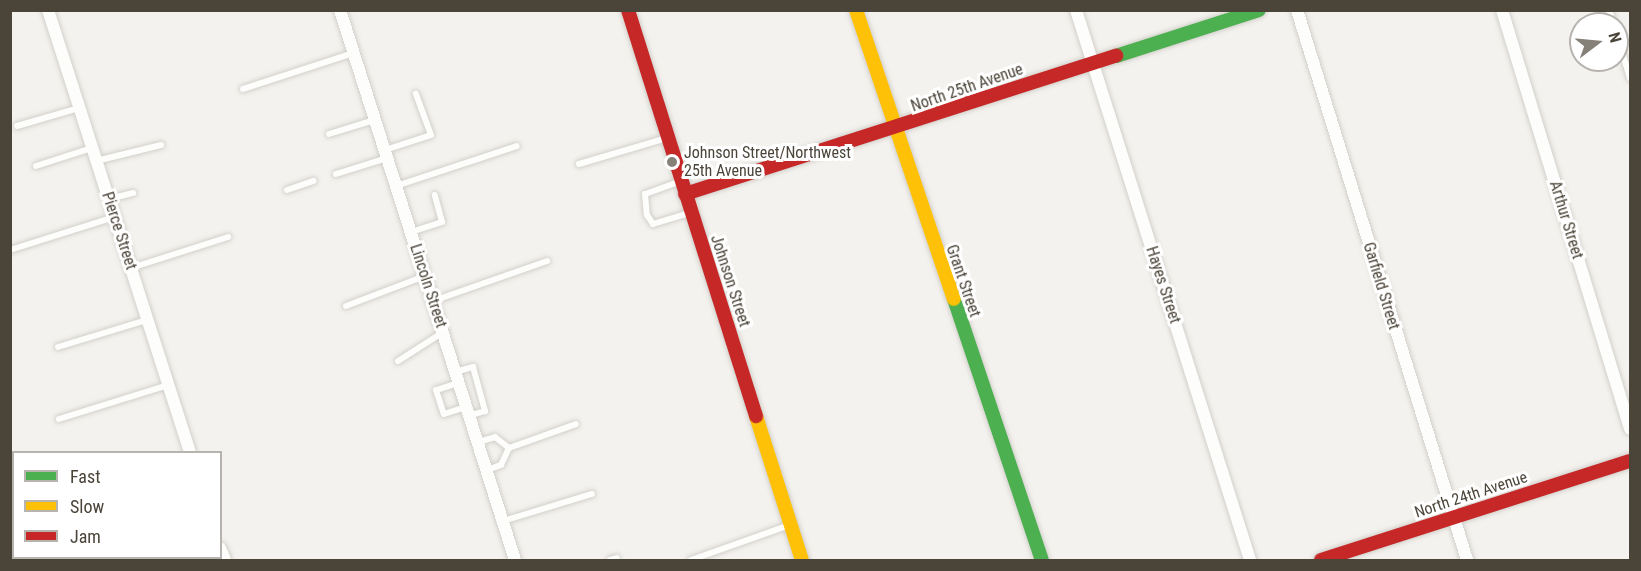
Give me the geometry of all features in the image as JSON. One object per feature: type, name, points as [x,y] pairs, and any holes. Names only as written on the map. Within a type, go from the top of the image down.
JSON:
[{"type":"street","name":"Pierce Street","points":[[48,10],[189,451]]},
{"type":"street","name":"Johnson Street","points":[[628,10],[802,561]]},
{"type":"street","name":"Grant Street","points":[[856,10],[894,130],[1042,561]]},
{"type":"street","name":"Hayes Street","points":[[1076,10],[1250,561]]},
{"type":"street","name":"North 25th Avenue","points":[[683,187],[894,130],[1093,62],[1259,10]]},
{"type":"street","name":"Garfield Street","points":[[1297,10],[1467,561]]},
{"type":"street","name":"Arthur Street","points":[[1502,10],[1630,429]]},
{"type":"street","name":"Lincoln Street","points":[[342,11],[515,561]]},
{"type":"street","name":"North 24th Avenue","points":[[1321,561],[1630,461]]},
{"type":"lane","points":[[243,89],[354,53]]},
{"type":"lane","points":[[336,174],[431,135],[416,94]]},
{"type":"lane","points":[[17,126],[79,108]]},
{"type":"lane","points":[[329,134],[375,119]]},
{"type":"lane","points":[[579,164],[668,138]]},
{"type":"lane","points":[[96,161],[161,145]]},
{"type":"lane","points":[[396,186],[517,146]]},
{"type":"lane","points":[[36,166],[92,148]]},
{"type":"lane","points":[[287,190],[313,181]]},
{"type":"lane","points":[[683,187],[645,194],[647,215],[653,224],[692,213]]},
{"type":"lane","points":[[108,199],[133,193]]},
{"type":"lane","points":[[411,231],[442,222],[435,195]]},
{"type":"lane","points":[[10,250],[114,217]]},
{"type":"lane","points":[[130,268],[228,237]]},
{"type":"lane","points":[[433,301],[547,261]]},
{"type":"lane","points":[[346,306],[425,276]]},
{"type":"lane","points":[[58,347],[147,320]]},
{"type":"lane","points":[[398,362],[443,333]]},
{"type":"lane","points":[[473,367],[485,411],[444,414],[436,390],[457,377],[473,367]]},
{"type":"lane","points":[[59,419],[168,385]]},
{"type":"lane","points":[[487,470],[501,465],[509,448],[576,424]]},
{"type":"lane","points":[[477,443],[495,437],[509,448]]},
{"type":"lane","points":[[502,521],[592,494]]},
{"type":"lane","points":[[692,561],[791,524]]},
{"type":"traffic: fast","points":[[1116,56],[1259,10]]},
{"type":"traffic: fast","points":[[954,299],[1042,560]]},
{"type":"traffic: slow","points":[[856,10],[954,299]]},
{"type":"traffic: slow","points":[[756,416],[802,560]]},
{"type":"traffic: jam","points":[[628,10],[756,416]]},
{"type":"traffic: jam","points":[[685,194],[1116,56]]},
{"type":"traffic: jam","points":[[1321,560],[1630,461]]},
{"type":"place","name":"Johnson Street/Northwest 25th Avenue","points":[[672,162]]}]
